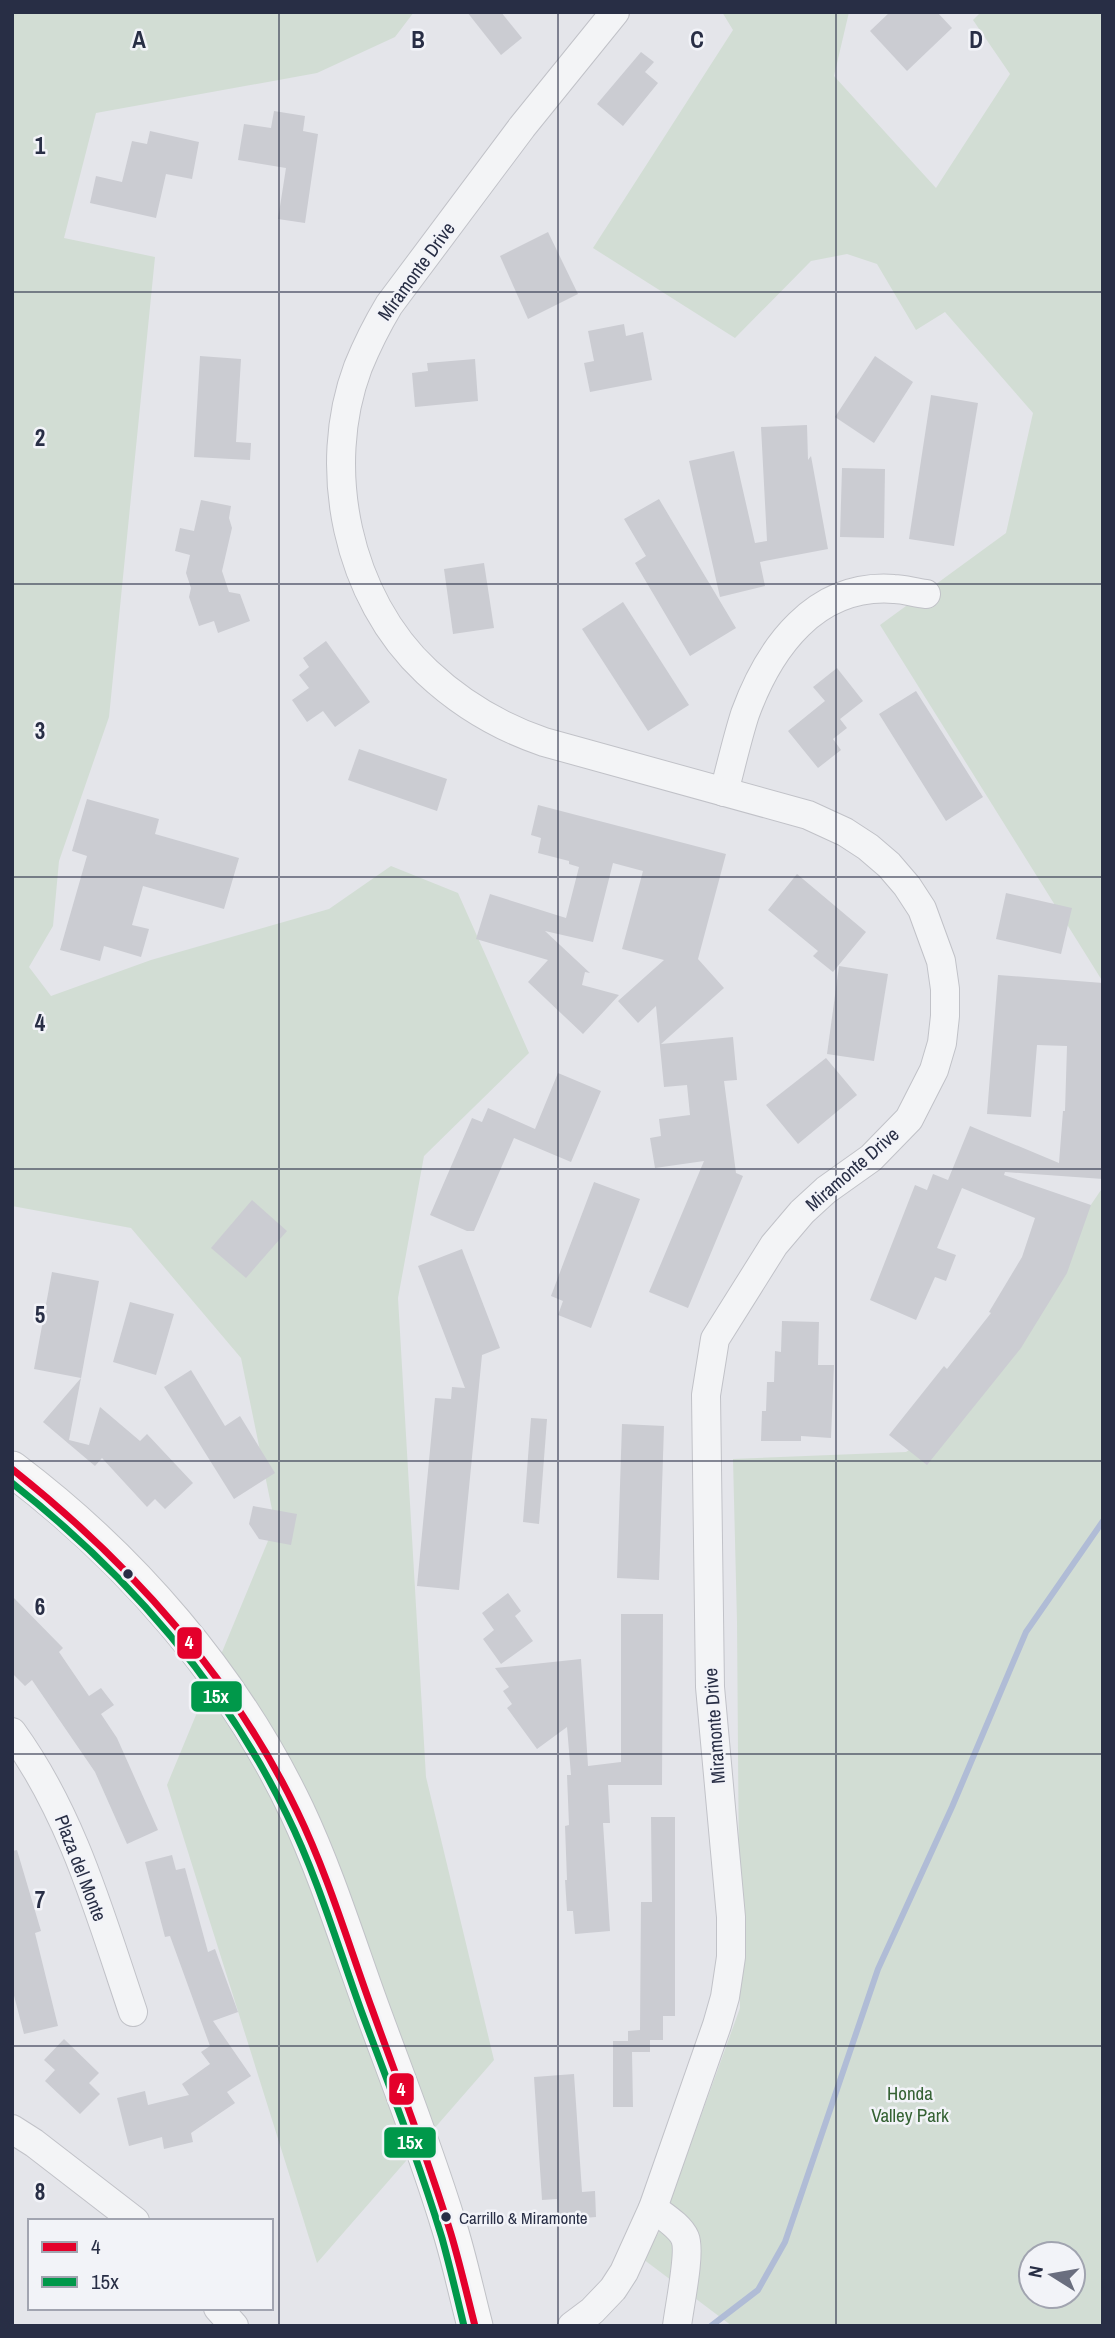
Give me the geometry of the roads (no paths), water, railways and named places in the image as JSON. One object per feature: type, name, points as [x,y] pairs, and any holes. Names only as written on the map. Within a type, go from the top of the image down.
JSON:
[{"type":"main road","points":[[12,1469],[95,1538],[154,1598],[239,1709],[297,1811],[388,2052],[449,2224],[475,2326]]},
{"type":"street","name":"Miramonte Drive","points":[[572,2326],[592,2311],[624,2272],[653,2208],[718,2025],[731,1957],[730,1917],[710,1687],[706,1395],[715,1339],[774,1245],[802,1212],[826,1190],[871,1158],[909,1119],[934,1070],[942,1043],[945,1016],[943,975],[933,935],[922,909],[889,865],[868,847],[845,831],[808,815],[544,742],[504,726],[464,702],[425,671],[398,640],[364,579],[346,521],[341,459],[347,408],[358,369],[374,332],[389,305],[522,127],[615,12]]},
{"type":"street","points":[[724,792],[745,716],[756,689],[774,654],[806,616],[830,601],[856,592],[894,589],[926,594]]},
{"type":"street","name":"Plaza del Monte","points":[[12,1732],[51,1792],[66,1822],[133,2012]]},
{"type":"street","points":[[12,2129],[132,2219]]},
{"type":"street","points":[[653,2208],[668,2219],[685,2239],[686,2258],[677,2326]]},
{"type":"street","points":[[220,2310],[234,2326]]},
{"type":"waterway","points":[[711,2326],[758,2290],[785,2242],[878,1969],[952,1807],[1026,1632],[1103,1521]]},
{"type":"place","name":"Carrillo & Miramonte","points":[[446,2217]]},
{"type":"park label","name":"Honda Valley Park","points":[[910,2104]]}]
